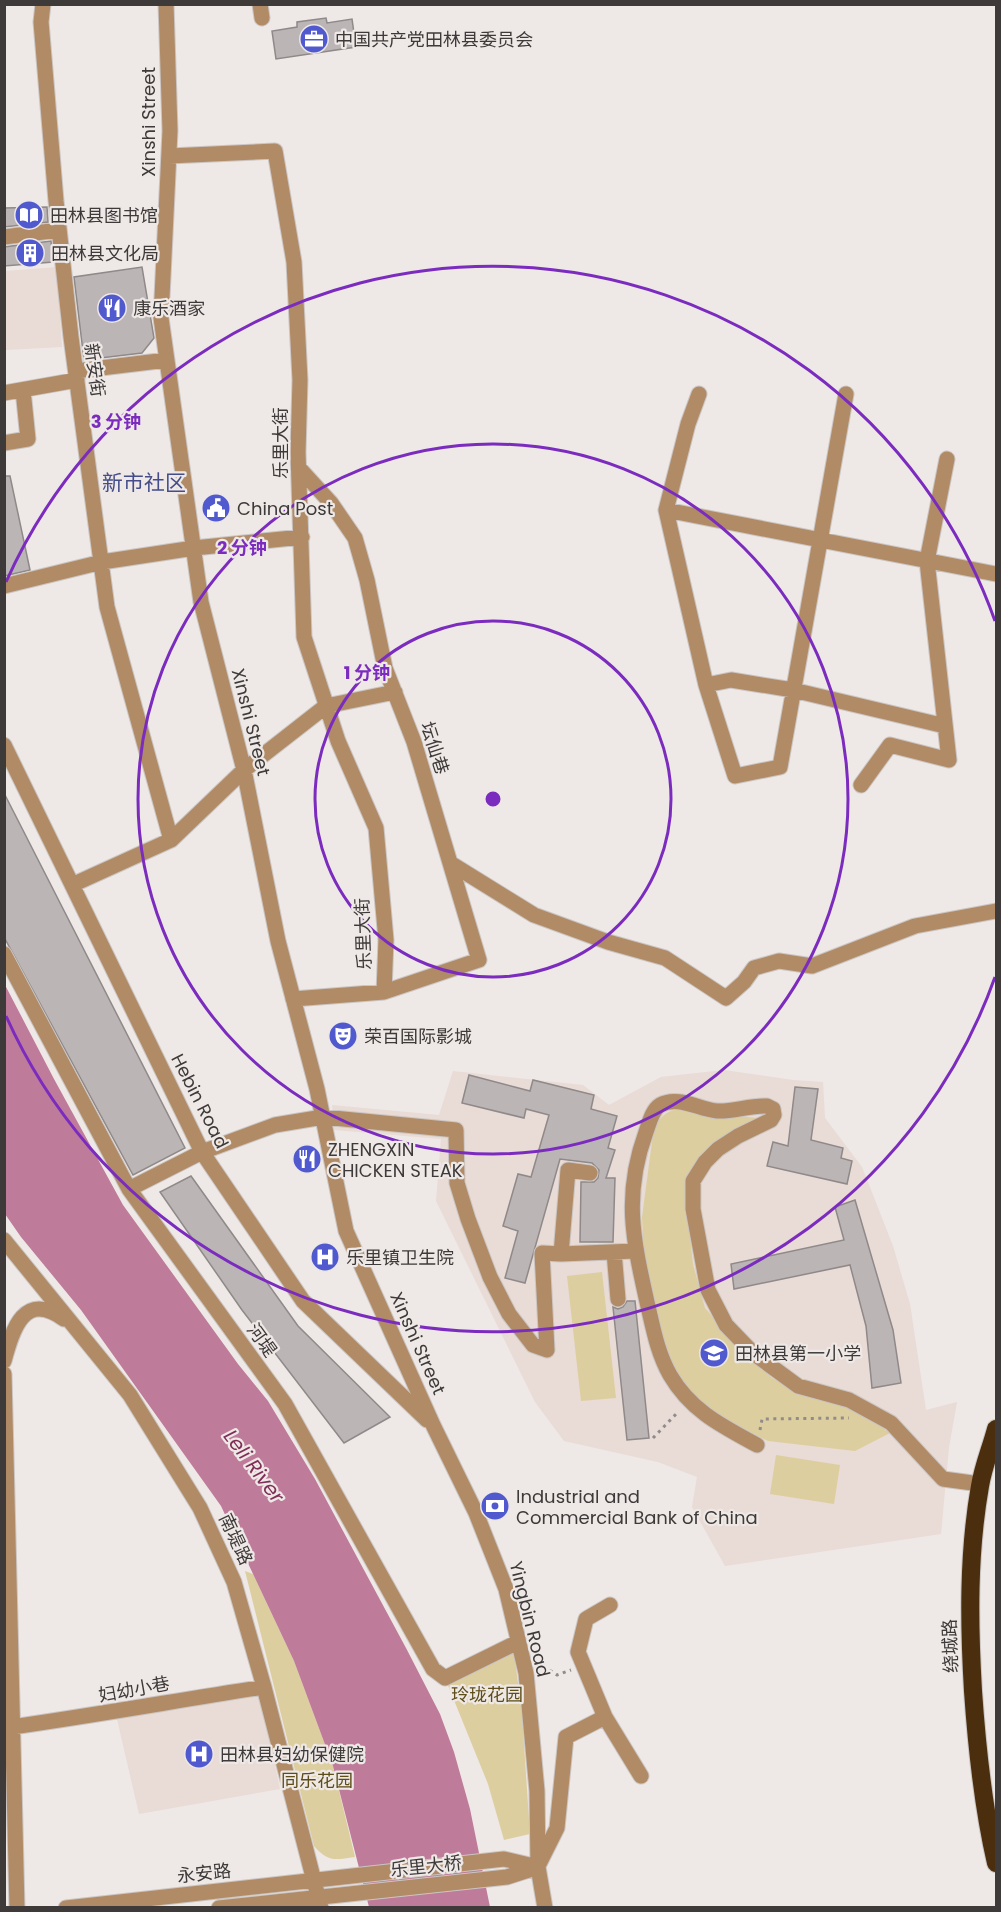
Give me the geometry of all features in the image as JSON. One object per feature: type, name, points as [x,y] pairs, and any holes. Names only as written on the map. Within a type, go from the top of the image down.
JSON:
[{"type":"highway","name":"绕城路","points":[[996,1429],[980,1484],[972,1544],[969,1629],[977,1743],[989,1832],[996,1863]]},
{"type":"street","name":"新安街","points":[[43,4],[41,22],[59,230],[107,606],[171,840]]},
{"type":"street","name":"Xinshi Street","points":[[166,4],[169,156],[161,318],[201,602],[244,770],[278,941],[322,1117],[346,1231],[433,1425]]},
{"type":"street","name":"乐里大街","points":[[169,156],[275,151],[294,262],[300,380],[299,468],[304,637],[338,741],[376,828],[386,940],[384,992],[293,999]]},
{"type":"street","points":[[4,237],[59,230]]},
{"type":"street","points":[[4,393],[76,376],[167,360]]},
{"type":"street","points":[[4,443],[28,439],[23,390]]},
{"type":"street","points":[[699,394],[688,424],[666,510],[706,685],[735,776],[780,767],[846,394]]},
{"type":"street","points":[[861,785],[890,745],[949,760],[927,561],[947,459]]},
{"type":"street","name":"坛仙巷","points":[[299,468],[331,503],[355,538],[367,580],[385,668],[414,742],[479,960],[384,992]]},
{"type":"street","points":[[666,510],[996,574]]},
{"type":"street","points":[[4,586],[102,562],[194,548],[302,537]]},
{"type":"street","points":[[706,685],[732,680],[794,690],[945,726]]},
{"type":"street","points":[[72,885],[171,840],[244,770],[327,706],[395,693]]},
{"type":"street","name":"Hebin Road","points":[[4,745],[202,1152],[303,1301],[433,1425]]},
{"type":"street","points":[[450,863],[534,915],[608,942],[665,958],[726,998],[744,982],[754,968],[779,961],[812,966],[915,926],[996,911]]},
{"type":"street","name":"河堤","points":[[4,954],[129,1189],[285,1404],[433,1669],[445,1678],[519,1646]]},
{"type":"street","points":[[757,1445],[716,1423],[689,1401],[670,1375],[657,1348],[635,1251],[631,1210],[634,1174],[640,1148],[657,1106],[670,1100],[717,1111],[760,1106],[772,1109],[774,1115],[771,1120],[738,1136],[718,1149],[705,1162],[693,1181],[693,1209],[708,1290],[726,1325],[753,1353],[798,1386],[849,1400],[891,1423],[943,1479],[980,1484]]},
{"type":"street","points":[[129,1189],[202,1152],[275,1125],[322,1117],[456,1130],[457,1183],[490,1277],[515,1322],[533,1345],[547,1350],[542,1253],[635,1251]]},
{"type":"street","points":[[561,1254],[568,1170],[590,1173]]},
{"type":"street","name":"南堤路","points":[[4,1240],[130,1395],[200,1508],[234,1582],[320,1902]]},
{"type":"street","points":[[614,1252],[618,1299]]},
{"type":"street","points":[[4,1361],[12,1333],[21,1318],[37,1308],[50,1309],[74,1326]]},
{"type":"street","points":[[388,1383],[409,1389],[410,1372]]},
{"type":"street","points":[[4,1374],[17,1908]]},
{"type":"street","name":"Yingbin Road","points":[[433,1425],[476,1513],[506,1589],[526,1673],[537,1791],[538,1867],[545,1908]]},
{"type":"street","points":[[610,1605],[586,1619],[578,1652],[605,1717],[641,1776]]},
{"type":"street","name":"妇幼小巷","points":[[12,1727],[106,1714],[264,1687]]},
{"type":"street","points":[[538,1867],[557,1828],[566,1737],[605,1717]]},
{"type":"street","name":"乐里大桥","points":[[346,1877],[504,1859],[538,1867]]},
{"type":"street","name":"乐里大桥","points":[[349,1894],[507,1877],[538,1867]]},
{"type":"street","name":"永安路","points":[[66,1908],[181,1901],[346,1877]]},
{"type":"street","name":"永安路","points":[[219,1908],[320,1902],[349,1894]]},
{"type":"path","points":[[653,1437],[689,1401]]},
{"type":"path","points":[[757,1445],[762,1419],[881,1417]]},
{"type":"path","points":[[519,1646],[558,1675],[584,1665]]},
{"type":"shaded area","points":[[57,267],[62,347],[5,350],[5,271]]},
{"type":"shaded area","name":"田林县第一小学","points":[[724,1070],[823,1082],[825,1118],[862,1167],[893,1246],[910,1304],[926,1410],[957,1402],[949,1447],[941,1534],[725,1566],[692,1507],[697,1477],[658,1462],[564,1441],[535,1402],[436,1201],[441,1139],[334,1130],[332,1105],[439,1115],[453,1071],[583,1085],[609,1105],[661,1077]]},
{"type":"shaded area","name":"田林县妇幼保健院","points":[[260,1693],[280,1789],[139,1814],[117,1719]]},
{"type":"green space","points":[[682,1108],[701,1113],[758,1118],[726,1136],[701,1160],[685,1189],[693,1264],[705,1308],[738,1346],[772,1378],[800,1393],[853,1407],[890,1433],[855,1451],[768,1441],[706,1407],[680,1381],[664,1348],[644,1255],[642,1217],[654,1127],[666,1114]]},
{"type":"green space","points":[[602,1272],[616,1398],[581,1401],[567,1276]]},
{"type":"green space","points":[[776,1455],[840,1465],[834,1504],[770,1494]]},
{"type":"green space","name":"同乐花园","points":[[245,1571],[253,1574],[294,1661],[333,1766],[355,1857],[332,1859],[323,1855],[314,1846]]},
{"type":"green space","name":"玲珑花园","points":[[513,1644],[522,1714],[530,1834],[504,1840],[488,1784],[445,1678]]},
{"type":"water","name":"Leli River","points":[[4,983],[123,1205],[238,1364],[268,1401],[315,1479],[406,1648],[440,1714],[454,1752],[470,1809],[490,1907],[369,1907],[333,1766],[294,1661],[221,1506],[81,1310],[5,1214]]},
{"type":"building","name":"中国共产党田林县委员会","points":[[326,18],[327,23],[352,19],[356,47],[276,59],[272,31],[297,27],[297,22]]},
{"type":"building","name":"田林县图书馆","points":[[47,207],[48,222],[4,227],[4,208]]},
{"type":"building","name":"田林县文化局","points":[[51,241],[53,262],[4,266],[4,247]]},
{"type":"building","name":"康乐酒家","points":[[142,267],[154,338],[142,353],[84,360],[74,277]]},
{"type":"building","points":[[4,476],[10,476],[30,570],[4,576]]},
{"type":"building","points":[[4,793],[185,1148],[133,1175],[4,937]]},
{"type":"building","points":[[469,1075],[530,1091],[533,1080],[594,1095],[591,1109],[617,1116],[608,1148],[615,1150],[606,1178],[615,1178],[613,1242],[580,1242],[581,1182],[594,1182],[598,1178],[599,1170],[592,1163],[560,1159],[525,1283],[505,1278],[518,1231],[503,1226],[518,1174],[531,1177],[549,1115],[526,1109],[524,1118],[462,1103]]},
{"type":"building","points":[[795,1087],[818,1089],[811,1140],[843,1148],[841,1158],[852,1161],[847,1184],[767,1166],[773,1142],[788,1146]]},
{"type":"building","points":[[191,1176],[298,1326],[390,1417],[344,1443],[242,1310],[160,1192]]},
{"type":"building","points":[[855,1200],[893,1330],[901,1383],[872,1388],[866,1326],[850,1265],[734,1289],[731,1264],[844,1240],[835,1207]]},
{"type":"building","points":[[627,1301],[635,1301],[649,1438],[627,1440],[613,1307],[618,1309],[623,1307]]},
{"type":"place","name":"中国共产党田林县委员会","points":[[314,39]]},
{"type":"place","name":"田林县图书馆","points":[[29,215]]},
{"type":"place","name":"田林县文化局","points":[[30,253]]},
{"type":"place","name":"康乐酒家","points":[[112,308]]},
{"type":"place","name":"China Post","points":[[216,508]]},
{"type":"place","name":"荣百国际影城","points":[[343,1036]]},
{"type":"place","name":"ZHENGXIN CHICKEN STEAK","points":[[307,1159]]},
{"type":"place","name":"乐里镇卫生院","points":[[325,1257]]},
{"type":"place","name":"田林县第一小学","points":[[714,1353]]},
{"type":"place","name":"Industrial and Commercial Bank of China","points":[[495,1506]]},
{"type":"place","name":"田林县妇幼保健院","points":[[199,1754]]},
{"type":"district","name":"新市社区","points":[[144,482]]}]
